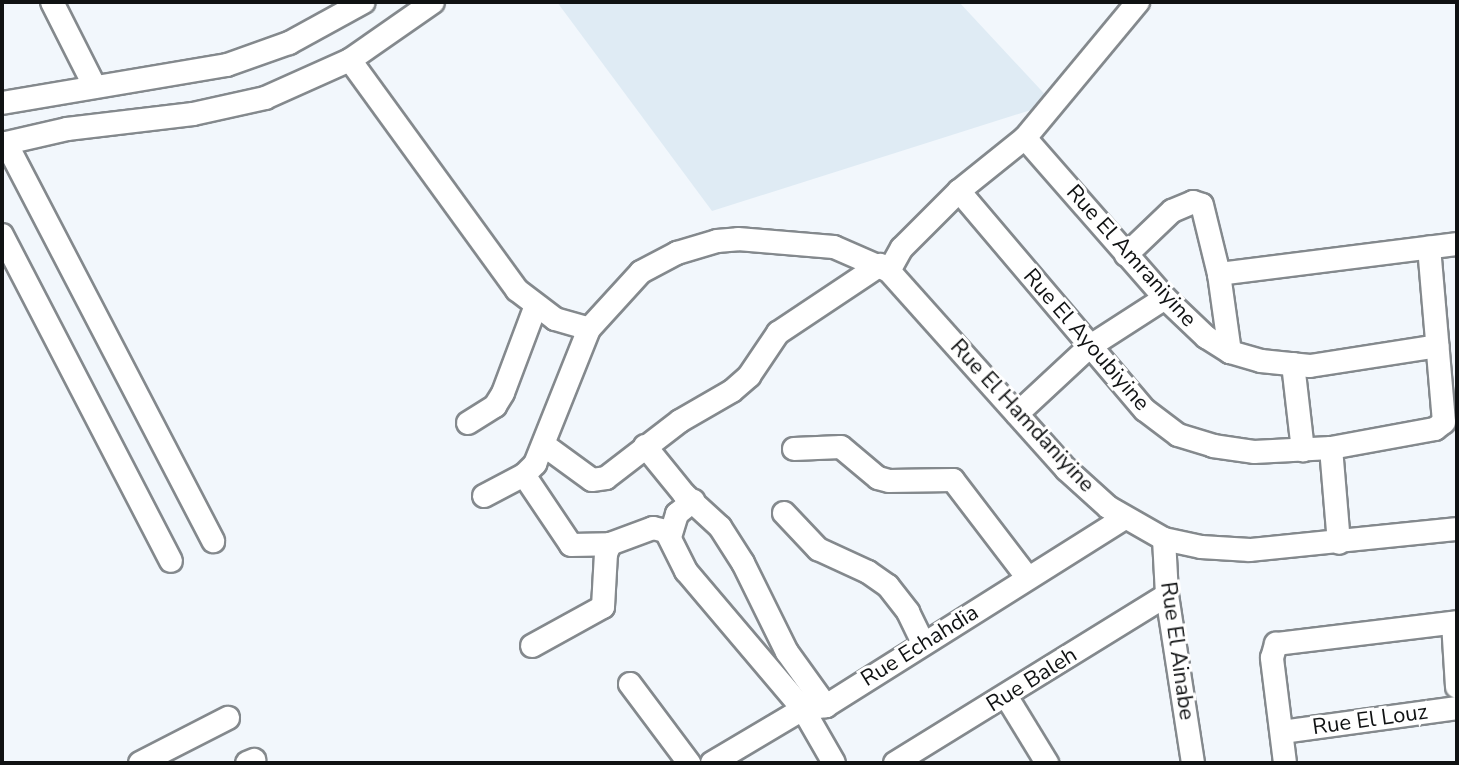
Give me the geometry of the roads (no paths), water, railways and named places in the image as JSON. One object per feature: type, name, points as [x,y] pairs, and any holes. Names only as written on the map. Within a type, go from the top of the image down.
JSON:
[{"type":"street","points":[[52,2],[95,87]]},
{"type":"street","points":[[2,103],[192,73],[261,55],[317,30],[364,2]]},
{"type":"street","points":[[213,541],[4,143],[67,129],[230,108],[299,85],[350,60],[433,2]]},
{"type":"street","points":[[544,445],[596,482],[606,478],[680,421],[732,391],[749,376],[778,333],[884,268],[959,191],[1025,138],[1138,2]]},
{"type":"street","points":[[350,60],[517,290],[535,308],[555,319],[589,329]]},
{"type":"street","name":"Rue El Amraniyine","points":[[1025,138],[1165,298],[1206,337],[1230,352],[1261,361],[1310,366],[1437,346]]},
{"type":"street","name":"Rue El Ayoubiyine","points":[[959,191],[1145,410],[1178,435],[1213,446],[1254,452],[1331,448],[1440,426],[1446,415],[1429,248]]},
{"type":"street","points":[[1126,255],[1172,211],[1183,204],[1199,203],[1205,209],[1219,274],[1230,352]]},
{"type":"street","points":[[2,235],[171,561]]},
{"type":"street","points":[[484,496],[524,475],[535,464],[589,329],[644,270],[677,253],[717,241],[834,247],[884,268]]},
{"type":"street","points":[[1219,274],[1457,244]]},
{"type":"street","name":"Rue El Hamdaniyine","points":[[884,268],[1075,478],[1124,518],[1164,539],[1238,550],[1339,543],[1457,529]]},
{"type":"street","points":[[1017,414],[1089,347],[1165,298]]},
{"type":"street","points":[[468,423],[495,406],[503,393],[535,308]]},
{"type":"street","points":[[1293,364],[1303,450]]},
{"type":"street","points":[[645,446],[693,501],[710,515],[733,546],[780,640],[826,706]]},
{"type":"street","points":[[794,449],[841,447],[878,478],[889,481],[953,480],[1028,578]]},
{"type":"street","points":[[1331,448],[1339,543]]},
{"type":"street","points":[[524,475],[571,545],[610,544],[653,528],[666,531],[686,571],[803,709],[834,763]]},
{"type":"street","points":[[670,537],[677,514],[693,501]]},
{"type":"street","points":[[784,513],[818,549],[868,572],[888,586],[908,612],[923,643]]},
{"type":"street","name":"Rue Echahdia","points":[[712,763],[803,709],[826,706],[1124,518]]},
{"type":"street","name":"Rue El Ainabe","points":[[1164,539],[1167,595],[1193,763]]},
{"type":"street","points":[[532,646],[603,607],[606,554],[610,544]]},
{"type":"street","name":"Rue Baleh","points":[[895,763],[1167,595]]},
{"type":"street","points":[[1285,763],[1272,658],[1276,644],[1455,622],[1457,687]]},
{"type":"street","points":[[630,684],[689,763]]},
{"type":"street","points":[[1006,696],[1047,763]]},
{"type":"street","name":"Rue El Louz","points":[[1282,732],[1457,708]]},
{"type":"street","points":[[140,763],[228,718]]}]
